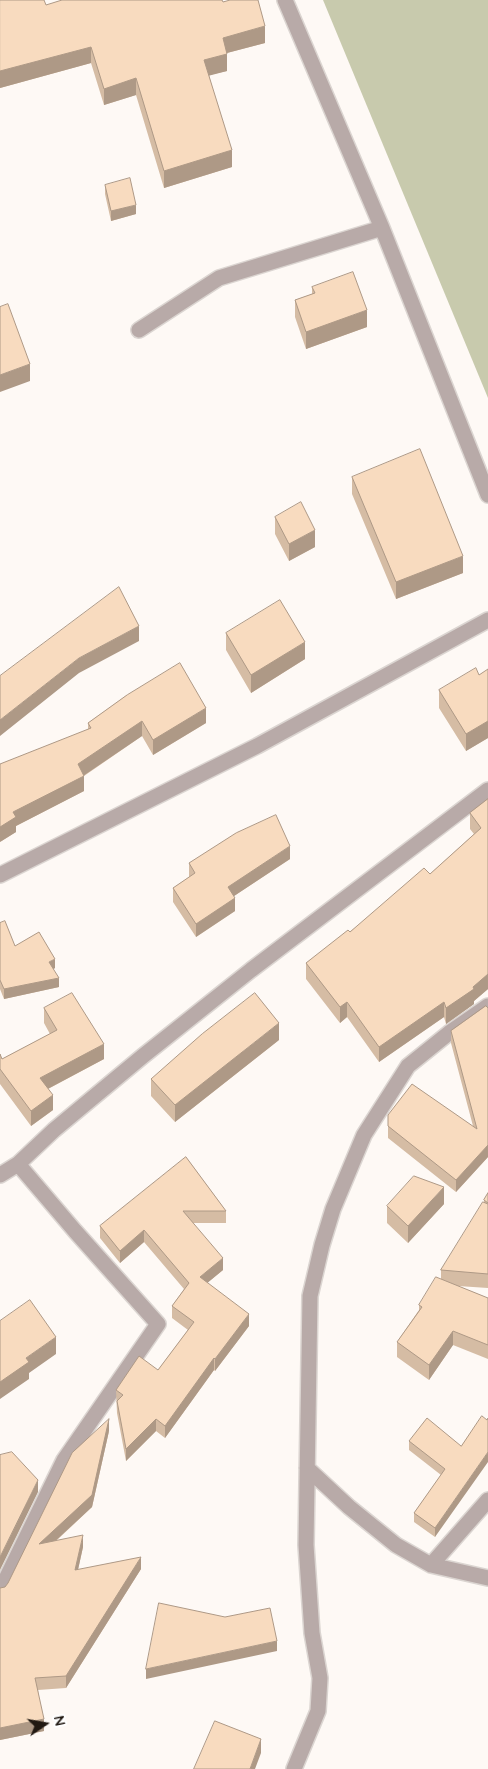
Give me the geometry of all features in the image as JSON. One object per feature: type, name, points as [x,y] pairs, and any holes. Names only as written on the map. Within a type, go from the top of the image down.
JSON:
[{"type":"street","points":[[285,0],[382,228],[488,495]]},
{"type":"street","points":[[139,330],[219,278],[382,228]]},
{"type":"street","points":[[0,875],[256,746],[488,620]]},
{"type":"street","points":[[0,1176],[18,1164],[54,1130],[244,976],[488,790]]},
{"type":"street","points":[[294,1769],[318,1711],[320,1678],[312,1632],[306,1545],[310,1296],[322,1245],[333,1209],[364,1135],[408,1066],[449,1033],[488,1006]]},
{"type":"street","points":[[0,1591],[64,1460],[158,1324],[18,1164]]},
{"type":"street","points":[[307,1468],[349,1507],[396,1545],[431,1565],[488,1578]]},
{"type":"street","points":[[431,1565],[488,1500]]},
{"type":"green space","points":[[323,0],[488,0],[488,398]]},
{"type":"building","points":[[0,0],[44,0],[46,5],[62,0],[222,0],[223,2],[230,0],[258,0],[265,26],[223,38],[227,54],[204,60],[232,150],[164,171],[136,78],[104,89],[91,47],[0,71]]},
{"type":"building","points":[[130,178],[136,205],[111,211],[105,185]]},
{"type":"building","points":[[353,272],[367,310],[306,332],[295,300],[315,293],[312,287]]},
{"type":"building","points":[[8,304],[30,364],[0,375],[0,307]]},
{"type":"building","points":[[420,449],[463,556],[396,582],[352,477]]},
{"type":"building","points":[[301,502],[315,530],[289,544],[275,517]]},
{"type":"building","points":[[119,587],[139,626],[79,658],[0,720],[0,676]]},
{"type":"building","points":[[280,600],[305,642],[251,675],[226,633]]},
{"type":"building","points":[[180,663],[206,708],[153,740],[142,721],[78,764],[84,776],[13,812],[16,817],[0,827],[0,764],[91,728],[88,723],[127,695]]},
{"type":"building","points":[[476,668],[479,675],[488,669],[488,721],[466,734],[439,690]]},
{"type":"building","points":[[488,799],[488,974],[473,987],[474,989],[446,1008],[444,1002],[379,1047],[347,1002],[340,1007],[306,963],[348,930],[350,932],[424,868],[430,874],[481,828],[470,813]]},
{"type":"building","points":[[276,815],[290,846],[228,887],[235,898],[196,924],[173,888],[195,873],[189,863],[236,833]]},
{"type":"building","points":[[5,921],[15,946],[39,932],[55,959],[49,962],[59,978],[4,989],[0,980],[0,923]]},
{"type":"building","points":[[72,993],[104,1044],[40,1078],[53,1095],[31,1111],[0,1069],[0,1054],[2,1059],[57,1030],[44,1008]]},
{"type":"building","points":[[255,993],[279,1023],[175,1105],[151,1079],[202,1034]]},
{"type":"building","points":[[486,1006],[488,1008],[488,1145],[456,1180],[388,1126],[388,1115],[412,1084],[477,1129],[451,1031]]},
{"type":"building","points":[[186,1157],[226,1211],[183,1211],[223,1258],[200,1277],[249,1314],[214,1358],[165,1426],[156,1419],[126,1449],[117,1401],[123,1395],[116,1390],[139,1356],[158,1370],[194,1322],[172,1306],[189,1283],[144,1230],[120,1251],[100,1226]]},
{"type":"building","points":[[414,1176],[444,1187],[408,1226],[387,1206]]},
{"type":"building","points":[[488,1193],[488,1203],[484,1200]]},
{"type":"building","points":[[483,1202],[488,1204],[488,1274],[441,1270]]},
{"type":"building","points":[[436,1277],[488,1298],[488,1345],[453,1331],[429,1365],[397,1342],[422,1307],[419,1305]]},
{"type":"building","points":[[30,1300],[56,1337],[26,1358],[29,1362],[0,1382],[0,1321]]},
{"type":"building","points":[[482,1416],[487,1420],[488,1418],[488,1452],[435,1528],[414,1513],[445,1469],[409,1441],[427,1418],[461,1446]]},
{"type":"building","points":[[109,1419],[92,1495],[39,1544],[83,1535],[75,1570],[141,1557],[66,1676],[35,1678],[44,1719],[0,1728],[0,1588],[5,1587],[8,1583],[72,1453]]},
{"type":"building","points":[[12,1452],[38,1480],[0,1557],[0,1455]]},
{"type":"building","points":[[159,1603],[225,1617],[270,1608],[277,1641],[146,1669]]},
{"type":"building","points":[[215,1721],[261,1739],[250,1769],[194,1769]]}]
